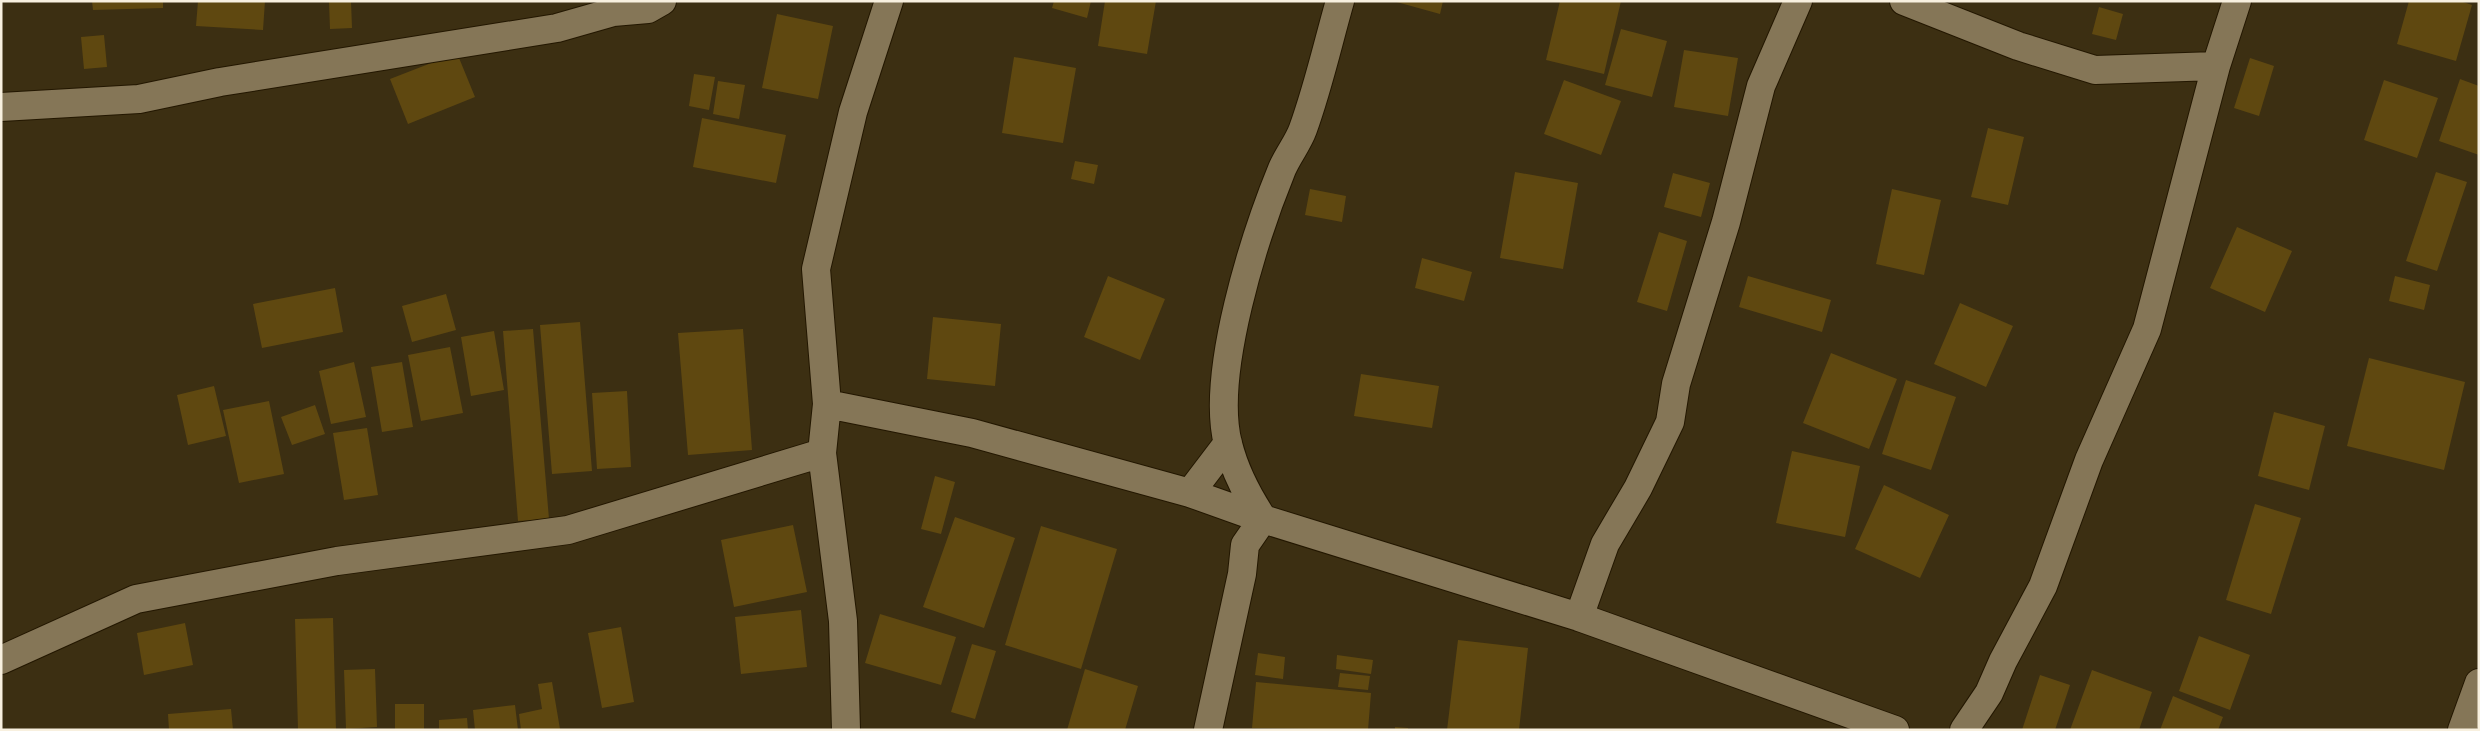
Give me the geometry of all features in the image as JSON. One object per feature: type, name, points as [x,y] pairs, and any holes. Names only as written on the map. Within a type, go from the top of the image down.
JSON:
[{"type":"street","points":[[1,107],[139,99],[230,80],[557,28],[613,12],[648,10],[662,1]]},
{"type":"street","points":[[846,730],[843,620],[822,454],[827,404],[816,269],[853,112],[889,1]]},
{"type":"street","points":[[1263,519],[1243,487],[1228,443],[1223,399],[1229,349],[1254,250],[1283,167],[1303,130],[1340,1]]},
{"type":"street","points":[[1579,617],[1606,544],[1638,488],[1670,422],[1676,384],[1726,222],[1761,86],[1798,1]]},
{"type":"street","points":[[1904,1],[2018,46],[2095,70],[2216,66]]},
{"type":"street","points":[[1964,730],[1989,693],[2003,661],[2042,586],[2089,460],[2148,329],[2216,66],[2237,1]]},
{"type":"street","points":[[827,404],[972,433],[1190,493],[1263,519],[1579,617],[1895,730]]},
{"type":"street","points":[[1190,493],[1228,443]]},
{"type":"street","points":[[1,660],[136,599],[336,561],[568,530],[822,454]]},
{"type":"street","points":[[1208,730],[1242,574],[1245,545],[1263,519]]},
{"type":"street","points":[[2462,730],[2479,683]]},
{"type":"building","points":[[92,1],[163,1],[163,8],[93,10]]},
{"type":"building","points":[[198,1],[265,1],[263,30],[196,26]]},
{"type":"building","points":[[329,1],[351,1],[352,28],[330,29]]},
{"type":"building","points":[[1054,1],[1091,1],[1087,18],[1052,8]]},
{"type":"building","points":[[1105,1],[1156,1],[1147,54],[1098,46]]},
{"type":"building","points":[[1393,1],[1443,1],[1440,14]]},
{"type":"building","points":[[1560,1],[1621,1],[1604,74],[1546,60]]},
{"type":"building","points":[[2409,1],[2460,1],[2472,5],[2456,61],[2397,44]]},
{"type":"building","points":[[2099,7],[2123,14],[2116,40],[2092,34]]},
{"type":"building","points":[[777,14],[833,26],[818,99],[762,88]]},
{"type":"building","points":[[1621,29],[1667,41],[1652,97],[1605,85]]},
{"type":"building","points":[[104,35],[107,67],[84,69],[81,37]]},
{"type":"building","points":[[1684,50],[1738,58],[1728,116],[1674,107]]},
{"type":"building","points":[[457,53],[475,97],[408,124],[390,79]]},
{"type":"building","points":[[1014,57],[1076,68],[1063,143],[1002,133]]},
{"type":"building","points":[[2250,58],[2274,66],[2259,116],[2234,108]]},
{"type":"building","points":[[694,74],[715,77],[709,110],[689,106]]},
{"type":"building","points":[[2460,79],[2479,86],[2479,155],[2439,141]]},
{"type":"building","points":[[1564,80],[1621,101],[1601,155],[1544,134]]},
{"type":"building","points":[[2384,80],[2438,98],[2417,158],[2364,140]]},
{"type":"building","points":[[718,81],[745,85],[739,119],[713,114]]},
{"type":"building","points":[[702,118],[786,135],[776,183],[693,167]]},
{"type":"building","points":[[1988,128],[2024,137],[2008,205],[1971,197]]},
{"type":"building","points":[[1075,161],[1098,165],[1094,184],[1071,179]]},
{"type":"building","points":[[1515,172],[1578,183],[1563,269],[1500,258]]},
{"type":"building","points":[[2436,172],[2467,182],[2437,271],[2406,261]]},
{"type":"building","points":[[1673,173],[1710,183],[1701,217],[1664,207]]},
{"type":"building","points":[[1310,189],[1346,196],[1342,222],[1305,215]]},
{"type":"building","points":[[1892,189],[1941,200],[1924,275],[1876,264]]},
{"type":"building","points":[[2237,227],[2292,251],[2265,312],[2210,288]]},
{"type":"building","points":[[1659,232],[1687,241],[1667,311],[1637,302]]},
{"type":"building","points":[[1422,258],[1472,272],[1464,301],[1415,288]]},
{"type":"building","points":[[1108,276],[1165,299],[1140,360],[1084,337]]},
{"type":"building","points":[[1748,276],[1831,300],[1822,332],[1739,307]]},
{"type":"building","points":[[2395,276],[2430,285],[2424,310],[2389,301]]},
{"type":"building","points":[[335,288],[343,332],[262,348],[253,304]]},
{"type":"building","points":[[446,294],[456,330],[412,342],[402,306]]},
{"type":"building","points":[[1960,303],[2013,326],[1986,387],[1934,364]]},
{"type":"building","points":[[933,317],[1001,324],[995,386],[927,379]]},
{"type":"building","points":[[580,322],[592,471],[552,474],[540,325]]},
{"type":"building","points":[[533,329],[549,519],[518,521],[503,331]]},
{"type":"building","points":[[743,329],[752,450],[688,455],[678,333]]},
{"type":"building","points":[[494,331],[504,390],[471,396],[461,337]]},
{"type":"building","points":[[450,347],[463,413],[421,421],[408,355]]},
{"type":"building","points":[[1831,353],[1897,379],[1869,449],[1803,423]]},
{"type":"building","points":[[2369,358],[2465,382],[2444,470],[2347,446]]},
{"type":"building","points":[[354,362],[366,417],[331,424],[319,371]]},
{"type":"building","points":[[402,362],[413,427],[382,432],[371,367]]},
{"type":"building","points":[[1361,374],[1439,386],[1432,428],[1354,416]]},
{"type":"building","points":[[1906,380],[1956,397],[1931,470],[1882,454]]},
{"type":"building","points":[[214,386],[226,436],[188,445],[177,395]]},
{"type":"building","points":[[627,391],[631,467],[597,469],[592,393]]},
{"type":"building","points":[[269,401],[284,474],[239,483],[223,410]]},
{"type":"building","points":[[315,405],[325,434],[292,445],[281,417]]},
{"type":"building","points":[[2274,412],[2325,426],[2309,490],[2258,476]]},
{"type":"building","points":[[367,428],[378,495],[344,500],[333,433]]},
{"type":"building","points":[[1792,451],[1860,466],[1845,537],[1776,523]]},
{"type":"building","points":[[935,476],[955,482],[941,534],[921,529]]},
{"type":"building","points":[[1884,485],[1949,515],[1920,578],[1855,549]]},
{"type":"building","points":[[2255,504],[2301,518],[2271,614],[2226,600]]},
{"type":"building","points":[[955,517],[1015,538],[984,628],[923,607]]},
{"type":"building","points":[[793,525],[807,592],[734,607],[721,540]]},
{"type":"building","points":[[1041,526],[1117,549],[1081,669],[1005,645]]},
{"type":"building","points":[[801,610],[807,667],[741,674],[735,617]]},
{"type":"building","points":[[880,614],[956,637],[941,685],[865,663]]},
{"type":"building","points":[[333,618],[336,730],[298,730],[295,619]]},
{"type":"building","points":[[185,623],[193,665],[144,675],[137,633]]},
{"type":"building","points":[[621,627],[634,702],[602,708],[588,633]]},
{"type":"building","points":[[2199,636],[2250,655],[2230,710],[2179,691]]},
{"type":"building","points":[[1458,640],[1528,648],[1519,730],[1447,730]]},
{"type":"building","points":[[972,644],[996,651],[975,719],[951,712]]},
{"type":"building","points":[[1258,653],[1285,657],[1283,679],[1255,675]]},
{"type":"building","points":[[1337,655],[1373,660],[1371,674],[1336,669]]},
{"type":"building","points":[[375,669],[377,727],[346,729],[344,670]]},
{"type":"building","points":[[1085,669],[1138,686],[1125,730],[1067,730]]},
{"type":"building","points":[[2092,670],[2152,692],[2139,730],[2070,730]]},
{"type":"building","points":[[1340,673],[1370,676],[1368,690],[1338,687]]},
{"type":"building","points":[[2040,675],[2070,685],[2055,730],[2022,730]]},
{"type":"building","points":[[552,682],[560,729],[521,730],[519,714],[542,709],[538,684]]},
{"type":"building","points":[[1256,682],[1371,693],[1368,730],[1252,728]]},
{"type":"building","points":[[2173,696],[2223,717],[2218,730],[2160,730]]},
{"type":"building","points":[[395,704],[424,704],[424,730],[395,730]]},
{"type":"building","points":[[515,705],[518,730],[475,730],[473,710]]},
{"type":"building","points":[[231,709],[233,730],[169,730],[168,714]]},
{"type":"building","points":[[467,718],[468,730],[439,730],[439,720]]},
{"type":"building","points":[[1395,727],[1408,728],[1408,730],[1395,730]]}]
